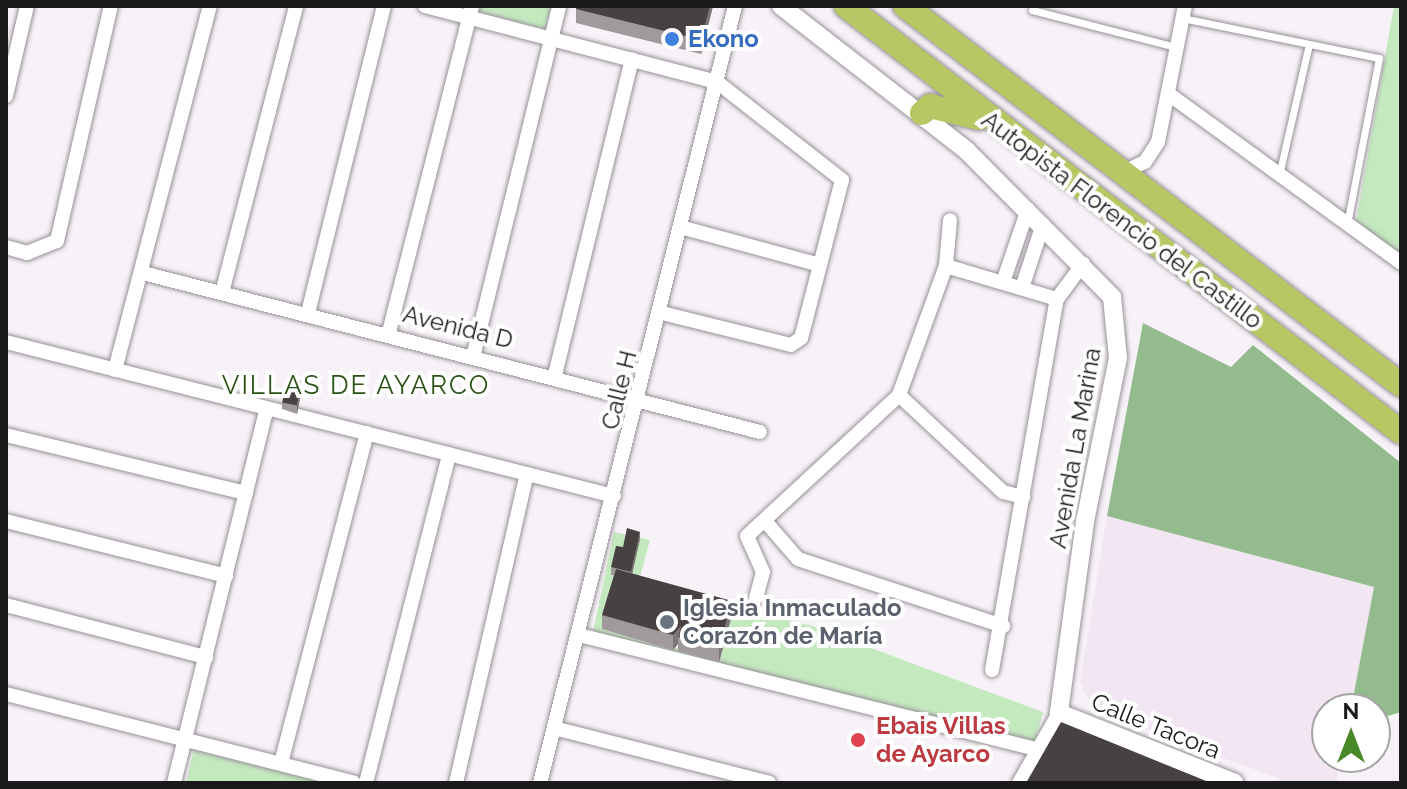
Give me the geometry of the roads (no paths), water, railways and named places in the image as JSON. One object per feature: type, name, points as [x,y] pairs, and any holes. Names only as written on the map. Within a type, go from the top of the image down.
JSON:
[{"type":"highway","name":"Autopista Florencio del Castillo","points":[[846,6],[991,122],[1401,432]]},
{"type":"highway","name":"Autopista Florencio del Castillo","points":[[905,6],[1401,385]]},
{"type":"highway","points":[[922,113],[939,107],[991,122]]},
{"type":"street","points":[[6,96],[27,6]]},
{"type":"street","points":[[6,247],[27,253],[57,241],[111,6]]},
{"type":"street","points":[[115,370],[143,273],[210,6]]},
{"type":"street","points":[[223,289],[296,6]]},
{"type":"street","points":[[308,313],[384,6]]},
{"type":"street","points":[[425,6],[470,11],[551,38],[717,82],[842,180],[801,338],[791,345],[662,313]]},
{"type":"street","points":[[474,353],[559,6]]},
{"type":"street","name":"Calle H","points":[[540,783],[684,228],[735,6]]},
{"type":"street","name":"Avenida La Marina","points":[[781,6],[922,113],[1028,209],[1112,297],[1118,358],[1085,522],[1059,713]]},
{"type":"street","points":[[389,332],[470,11]]},
{"type":"street","points":[[1122,173],[1153,153],[1170,95],[1184,12]]},
{"type":"street","points":[[555,375],[632,59]]},
{"type":"street","points":[[1170,95],[1401,263]]},
{"type":"street","points":[[1003,282],[1028,209]]},
{"type":"street","points":[[756,598],[763,572],[745,543],[899,395],[946,266],[950,220]]},
{"type":"street","points":[[1022,288],[1043,224]]},
{"type":"street","points":[[684,228],[820,265]]},
{"type":"street","points":[[992,670],[1003,626],[1057,299],[1083,264]]},
{"type":"street","points":[[946,266],[1057,299]]},
{"type":"street","name":"Avenida D","points":[[143,273],[223,289],[474,353],[760,432]]},
{"type":"street","points":[[6,342],[614,496]]},
{"type":"street","points":[[899,395],[1003,492],[1023,497]]},
{"type":"street","points":[[174,783],[267,408]]},
{"type":"street","points":[[281,763],[367,433]]},
{"type":"street","points":[[6,435],[246,493]]},
{"type":"street","points":[[366,783],[449,454]]},
{"type":"street","points":[[456,783],[527,474]]},
{"type":"street","points":[[6,521],[226,576]]},
{"type":"street","points":[[765,521],[798,559],[1003,626]]},
{"type":"street","points":[[6,605],[206,657]]},
{"type":"street","points":[[579,635],[1039,750]]},
{"type":"street","points":[[6,694],[354,783]]},
{"type":"street","points":[[1019,783],[1059,713]]},
{"type":"street","name":"Calle Tacora","points":[[1059,713],[1150,756],[1235,783]]},
{"type":"street","points":[[554,728],[769,783]]},
{"type":"lane","points":[[1032,10],[1176,47]]},
{"type":"lane","points":[[1184,12],[1309,44],[1379,58],[1347,226]]},
{"type":"lane","points":[[1279,177],[1309,44]]},
{"type":"place","name":"Ekono","points":[[672,39]]},
{"type":"place","name":"Iglesia Inmaculado Corazón de María","points":[[667,622]]},
{"type":"place","name":"Ebais Villas de Ayarco","points":[[858,740]]},
{"type":"district","name":"VILLAS DE AYARCO","points":[[356,386]]}]
